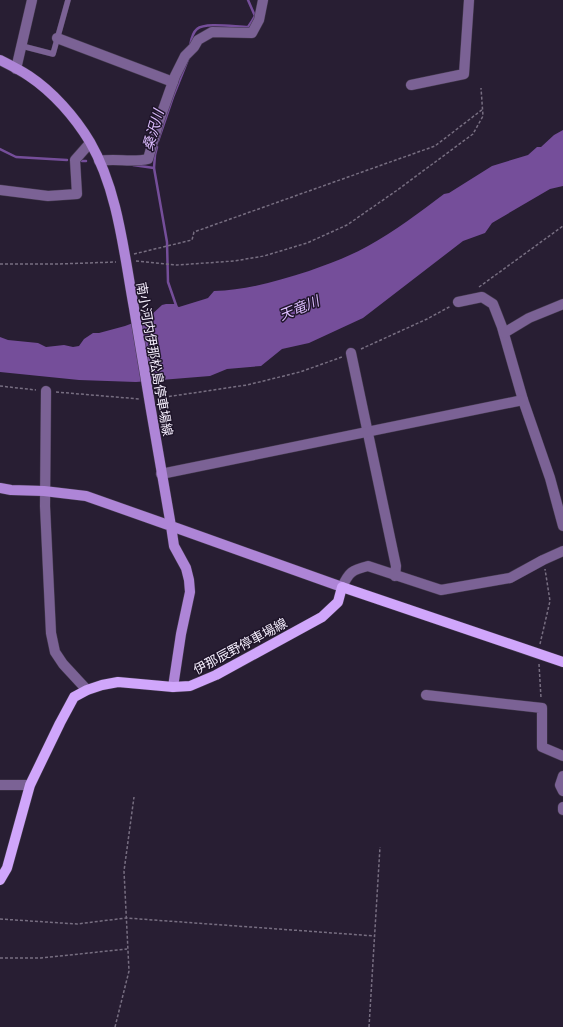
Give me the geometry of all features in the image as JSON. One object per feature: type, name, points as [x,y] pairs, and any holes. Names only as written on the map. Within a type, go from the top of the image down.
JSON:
[{"type":"main road","name":"南小河内伊那松島停車場線","points":[[0,60],[29,76],[49,92],[75,121],[90,143],[99,161],[113,201],[126,262],[174,546],[186,568],[189,580],[190,592],[181,634],[173,687]]},
{"type":"main road","points":[[0,488],[86,496],[342,587],[563,662]]},
{"type":"main road","name":"伊那辰野停車場線","points":[[0,880],[7,868],[30,785],[74,697],[102,685],[118,682],[173,687],[190,686],[216,675],[322,617],[338,602],[342,587]]},
{"type":"street","points":[[16,69],[32,0]]},
{"type":"street","points":[[99,161],[109,159],[139,161],[148,159],[159,121],[173,82],[185,56],[194,47],[198,40],[212,32],[252,33],[259,20],[263,0]]},
{"type":"street","points":[[411,85],[464,74],[469,0]]},
{"type":"street","points":[[57,38],[173,82]]},
{"type":"street","points":[[0,190],[48,196],[77,194],[75,160],[90,143]]},
{"type":"street","points":[[458,302],[482,297],[493,304],[504,334],[523,400],[550,478],[563,526]]},
{"type":"street","points":[[504,334],[528,318],[563,304]]},
{"type":"street","points":[[351,353],[396,566],[395,576]]},
{"type":"street","points":[[46,391],[44,491],[51,633],[55,652],[63,664],[88,690]]},
{"type":"street","points":[[161,474],[523,400]]},
{"type":"street","points":[[342,587],[348,575],[357,569],[368,566],[441,590],[510,578],[563,551]]},
{"type":"street","points":[[426,695],[542,708],[542,747],[563,756]]},
{"type":"street","points":[[563,776],[560,785],[563,791]]},
{"type":"street","points":[[0,785],[30,785]]},
{"type":"lane","points":[[22,46],[53,54],[68,0]]},
{"type":"path","points":[[0,264],[126,262],[177,264],[234,261],[264,256],[307,243],[347,225],[473,134],[484,116],[481,88]]},
{"type":"path","points":[[126,262],[161,248],[192,240],[194,232],[435,146],[483,110]]},
{"type":"path","points":[[476,289],[563,226]]},
{"type":"path","points":[[0,386],[46,391],[149,397],[246,385],[300,372],[351,353],[427,319],[458,302]]},
{"type":"path","points":[[542,708],[538,654],[550,601],[543,560]]},
{"type":"path","points":[[115,1027],[129,971],[124,871],[134,797]]},
{"type":"path","points":[[369,1027],[380,847]]},
{"type":"path","points":[[0,919],[77,924],[126,918],[375,936]]},
{"type":"path","points":[[0,958],[41,958],[128,949]]},
{"type":"water","name":"天竜川","points":[[563,130],[563,186],[550,189],[492,223],[485,233],[463,241],[363,318],[309,343],[282,349],[261,366],[227,369],[210,376],[136,382],[79,380],[0,372],[0,337],[8,340],[38,343],[46,347],[64,345],[73,347],[79,346],[84,339],[93,333],[99,333],[125,326],[149,317],[162,305],[175,304],[179,307],[208,298],[214,291],[238,289],[262,284],[324,266],[368,246],[416,215],[444,194],[449,193],[492,166],[528,155],[537,147],[541,147],[554,135]]},
{"type":"waterway","name":"桑沢川","points":[[190,46],[194,32],[201,27],[213,25],[248,27],[255,16],[248,0]]},
{"type":"waterway","name":"桑沢川","points":[[158,141],[189,57]]},
{"type":"waterway","name":"桑沢川","points":[[157,147],[154,168],[167,242],[168,282],[177,308]]},
{"type":"waterway","points":[[0,149],[16,157],[67,160]]},
{"type":"waterway","points":[[133,165],[154,168]]}]
